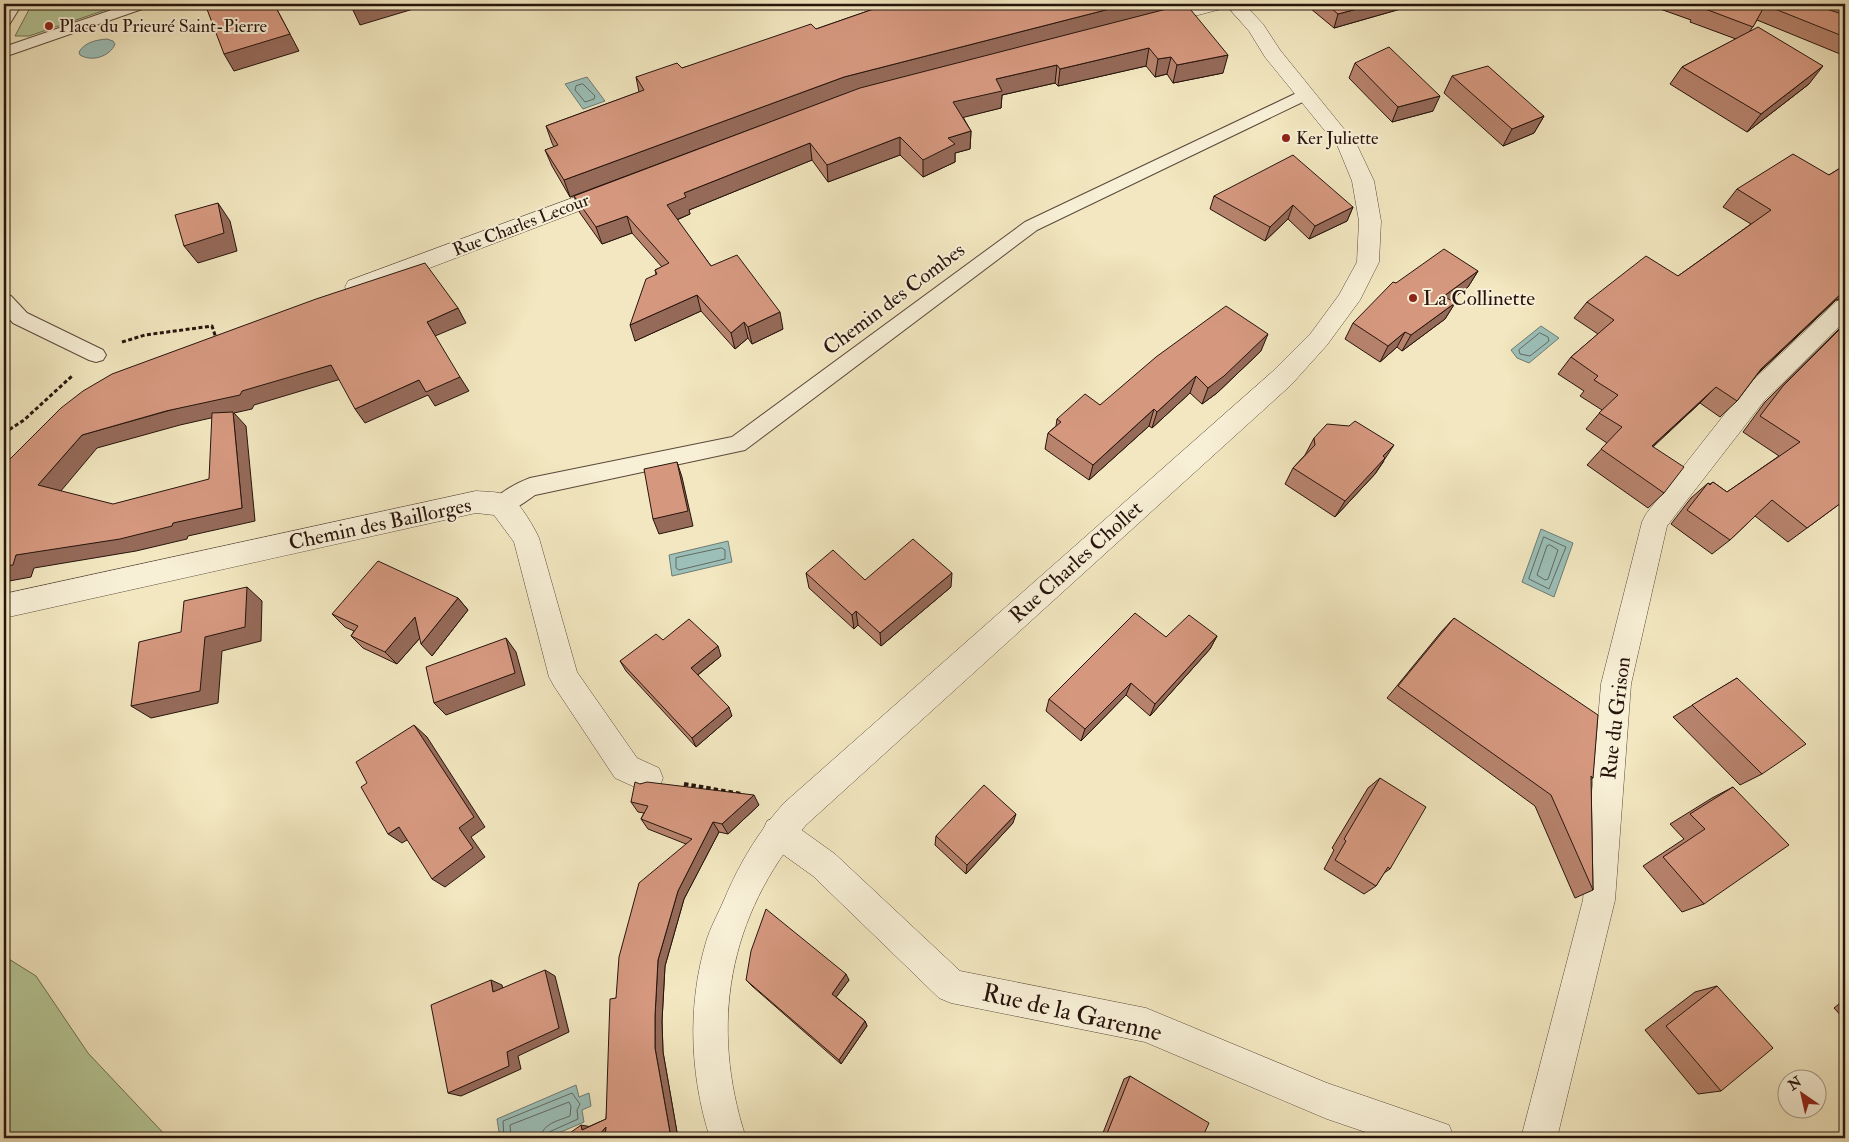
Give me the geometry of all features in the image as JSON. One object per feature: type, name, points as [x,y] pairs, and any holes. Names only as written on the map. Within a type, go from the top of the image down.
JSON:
[{"type":"street","points":[[1136,25],[1218,4]]},
{"type":"street","name":"Rue Charles Chollet","points":[[728,1138],[721,1118],[712,1053],[711,1012],[722,942],[745,889],[778,832],[795,814],[1282,378],[1319,339],[1348,300],[1368,262],[1370,221],[1363,181],[1347,145],[1272,53],[1256,28],[1234,4]]},
{"type":"street","name":"Rue Charles Lecour","points":[[338,294],[628,185]]},
{"type":"street","name":"Rue du Grison","points":[[1539,1138],[1599,900],[1616,684],[1655,522],[1755,394],[1845,307]]},
{"type":"street","name":"Chemin des Baillorges","points":[[4,606],[476,502],[502,505],[526,538],[564,677],[626,768],[648,778]]},
{"type":"street","name":"Rue de la Garenne","points":[[778,832],[824,865],[950,986],[1146,1025],[1327,1101],[1436,1138]]},
{"type":"lane","points":[[4,22],[14,4]]},
{"type":"lane","points":[[4,52],[143,4]]},
{"type":"lane","name":"Chemin des Combes","points":[[502,505],[530,487],[738,444],[1031,226],[1305,94]]},
{"type":"lane","points":[[4,301],[20,318],[96,354]]},
{"type":"path","points":[[4,432],[34,411],[66,383],[80,366],[96,354],[113,345],[145,336],[212,326],[217,340]]},
{"type":"path","points":[[648,778],[751,795]]},
{"type":"green space","points":[[32,4],[123,4],[29,36],[15,36]]},
{"type":"green space","points":[[4,956],[36,976],[88,1053],[168,1138],[4,1138]]},
{"type":"water","points":[[107,39],[115,44],[105,55],[89,58],[80,55],[81,49],[88,44]]},
{"type":"water","points":[[587,77],[605,101],[583,109],[565,84]]},
{"type":"water","points":[[1541,326],[1559,338],[1529,363],[1517,358],[1511,350]]},
{"type":"water","points":[[1541,529],[1573,543],[1554,597],[1522,582]]},
{"type":"water","points":[[728,541],[732,562],[672,576],[669,555]]},
{"type":"water","points":[[576,1085],[579,1097],[589,1093],[591,1106],[582,1110],[584,1122],[547,1138],[500,1138],[497,1119]]},
{"type":"building","points":[[205,4],[274,4],[290,34],[224,54]]},
{"type":"building","points":[[350,4],[366,4],[352,8]]},
{"type":"building","points":[[888,4],[1129,4],[844,77],[564,180],[545,150],[558,145],[546,126],[644,90],[636,77],[677,63],[682,68],[811,24],[816,29]]},
{"type":"building","points":[[1186,4],[1228,55],[1177,65],[1171,57],[1158,59],[1149,48],[1060,69],[1057,65],[996,79],[1002,91],[953,102],[971,131],[948,138],[955,144],[923,160],[900,137],[827,165],[810,143],[684,193],[686,197],[667,205],[711,266],[737,255],[780,312],[748,327],[744,322],[731,333],[697,295],[630,325],[646,279],[657,274],[655,270],[669,263],[627,216],[596,227],[574,196],[860,88]]},
{"type":"building","points":[[1326,4],[1376,4],[1338,14]]},
{"type":"building","points":[[1696,4],[1811,4],[1845,15],[1845,37],[1765,5],[1753,27]]},
{"type":"building","points":[[1758,27],[1823,66],[1761,114],[1682,67]]},
{"type":"building","points":[[1389,47],[1440,96],[1398,107],[1355,63]]},
{"type":"building","points":[[1488,66],[1544,116],[1512,129],[1452,76]]},
{"type":"building","points":[[1793,154],[1829,175],[1845,165],[1845,290],[1761,369],[1737,401],[1716,387],[1652,446],[1684,467],[1664,493],[1601,449],[1622,427],[1599,413],[1618,395],[1594,380],[1598,376],[1571,357],[1614,320],[1587,302],[1646,256],[1678,276],[1771,210],[1737,189]]},
{"type":"building","points":[[1293,155],[1353,207],[1315,226],[1293,205],[1270,227],[1214,196]]},
{"type":"building","points":[[218,203],[224,233],[184,246],[175,215]]},
{"type":"building","points":[[1444,249],[1478,271],[1444,296],[1455,303],[1411,335],[1405,332],[1388,346],[1353,323],[1393,282],[1396,283]]},
{"type":"building","points":[[425,263],[458,308],[427,322],[460,377],[426,392],[419,380],[355,409],[331,365],[242,391],[240,395],[166,411],[82,435],[38,485],[113,504],[209,479],[212,413],[233,412],[242,508],[173,523],[172,526],[120,539],[16,555],[13,565],[4,566],[4,465],[61,408],[83,391],[112,374],[316,299]]},
{"type":"building","points":[[1226,306],[1268,334],[1224,376],[1208,388],[1196,376],[1157,412],[1154,409],[1093,465],[1048,433],[1061,422],[1057,419],[1085,394],[1100,405],[1156,357]]},
{"type":"building","points":[[1845,324],[1845,451],[1840,457],[1845,460],[1845,500],[1807,528],[1772,500],[1730,540],[1687,510],[1708,483],[1710,485],[1713,482],[1727,492],[1800,442],[1760,416],[1783,386]]},
{"type":"building","points":[[1355,421],[1394,445],[1383,456],[1385,458],[1345,501],[1293,468],[1315,445],[1314,438],[1327,424],[1349,426]]},
{"type":"building","points":[[677,462],[688,511],[653,519],[644,469]]},
{"type":"building","points":[[913,539],[952,573],[880,633],[856,611],[852,615],[806,573],[833,550],[865,580]]},
{"type":"building","points":[[378,561],[458,598],[421,644],[415,617],[385,652],[351,636],[358,626],[332,614]]},
{"type":"building","points":[[247,587],[245,627],[205,637],[200,691],[131,706],[139,642],[181,632],[184,601]]},
{"type":"building","points":[[1135,613],[1166,637],[1189,615],[1217,636],[1155,704],[1131,683],[1085,729],[1049,699]]},
{"type":"building","points":[[1454,618],[1598,715],[1593,778],[1591,776],[1593,890],[1551,795],[1398,686]]},
{"type":"building","points":[[689,619],[718,646],[691,668],[729,707],[692,738],[620,661],[656,634],[663,640]]},
{"type":"building","points":[[506,638],[515,673],[434,703],[426,667]]},
{"type":"building","points":[[1737,678],[1806,744],[1762,774],[1692,705]]},
{"type":"building","points":[[414,725],[474,817],[459,828],[473,848],[432,879],[399,827],[388,834],[361,787],[367,783],[356,762]]},
{"type":"building","points":[[1380,778],[1426,807],[1390,869],[1388,867],[1376,886],[1335,860],[1346,841],[1344,839]]},
{"type":"building","points":[[635,782],[754,795],[722,824],[713,822],[678,891],[658,960],[655,1048],[671,1138],[605,1138],[606,1127],[596,1138],[563,1138],[581,1125],[582,1130],[606,1119],[610,999],[616,998],[619,957],[639,883],[692,839],[641,819],[648,806],[631,802]]},
{"type":"building","points":[[984,785],[1016,814],[967,865],[936,836]]},
{"type":"building","points":[[1733,787],[1789,845],[1704,904],[1663,857],[1705,829],[1690,814]]},
{"type":"building","points":[[766,909],[846,974],[832,994],[865,1021],[839,1060],[746,980],[751,951]]},
{"type":"building","points":[[545,970],[559,1028],[507,1052],[509,1066],[448,1093],[431,1005],[491,980],[493,992]]},
{"type":"building","points":[[1717,986],[1773,1048],[1721,1091],[1666,1026]]},
{"type":"building","points":[[1130,1076],[1209,1123],[1204,1134],[1212,1138],[1109,1138],[1106,1136]]},
{"type":"place","name":"Place du Prieuré Saint-Pierre","points":[[49,26]]},
{"type":"place","name":"Ker Juliette","points":[[1286,138]]},
{"type":"place","name":"La Collinette","points":[[1413,298]]}]
